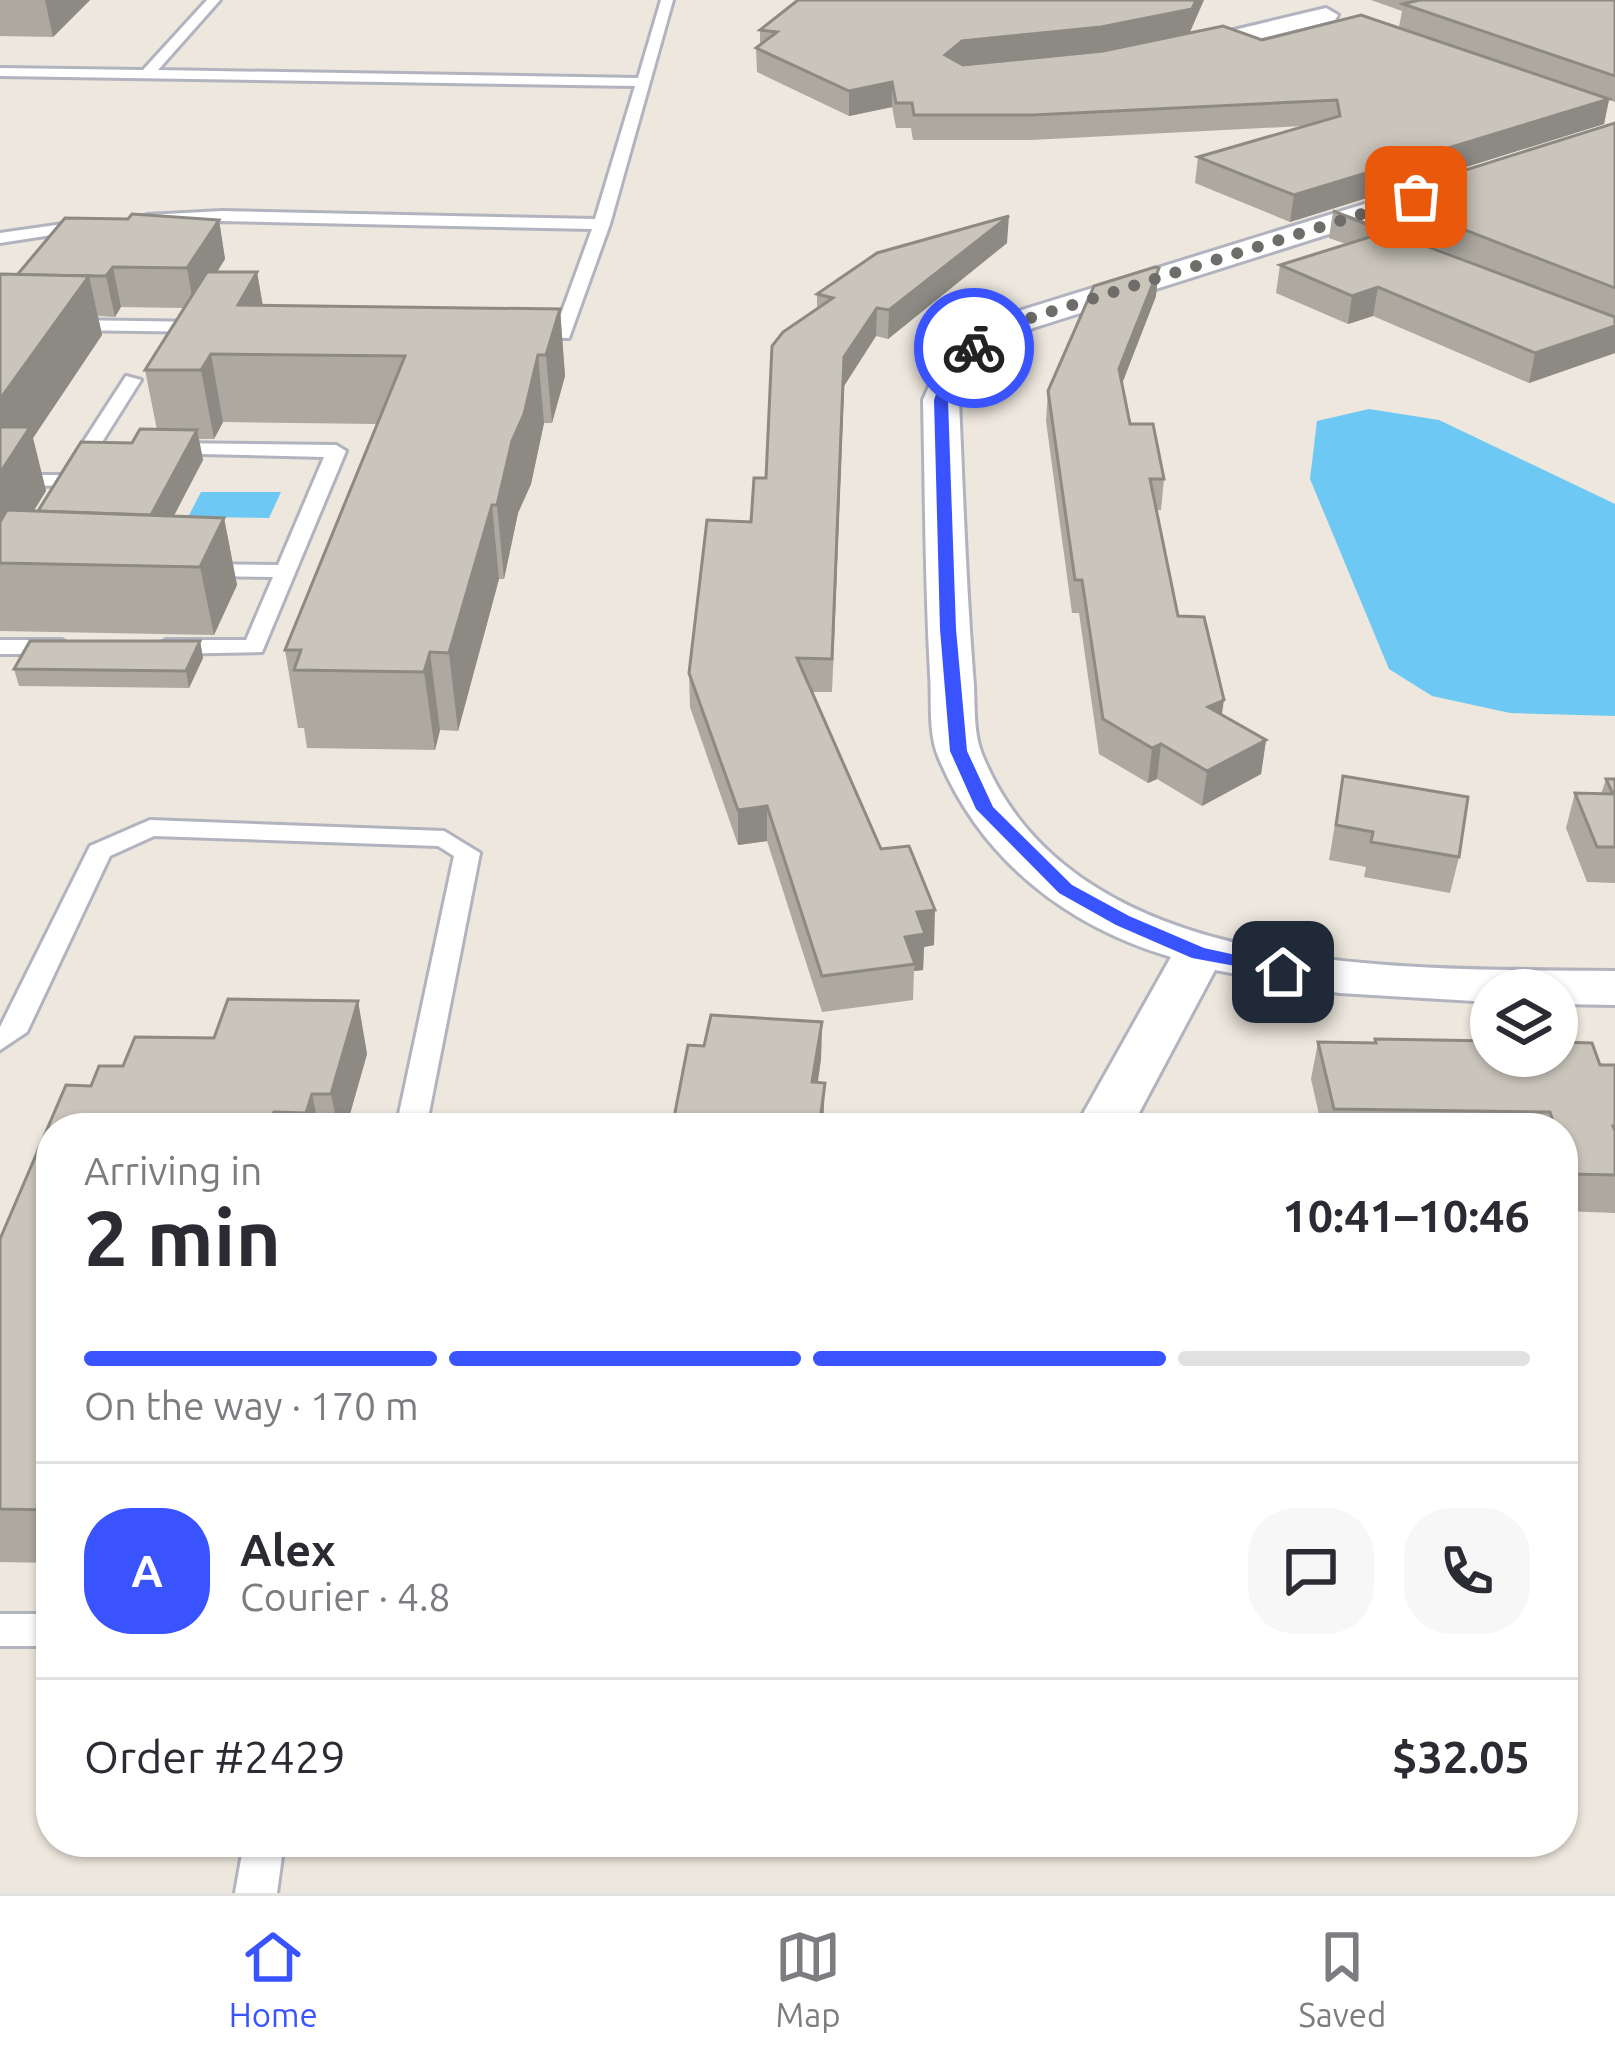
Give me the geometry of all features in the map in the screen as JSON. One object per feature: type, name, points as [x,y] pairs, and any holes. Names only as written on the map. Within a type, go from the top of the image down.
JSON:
[{"type":"street","points":[[1163,54],[1337,19],[1286,0]]},
{"type":"street","points":[[1486,175],[1021,321],[964,356],[949,376],[941,400],[948,629],[958,751],[985,809],[1065,889],[1123,921],[1199,953],[1283,972],[1381,982],[1615,988]]},
{"type":"street","points":[[1336,223],[1379,240]]},
{"type":"street","points":[[1110,1113],[1199,953]]},
{"type":"lane","points":[[147,74],[214,0]]},
{"type":"lane","points":[[503,332],[563,334],[602,224],[667,0]]},
{"type":"lane","points":[[0,72],[642,82]]},
{"type":"lane","points":[[125,221],[223,216],[602,224]]},
{"type":"lane","points":[[0,238],[104,224]]},
{"type":"lane","points":[[0,324],[231,327]]},
{"type":"lane","points":[[0,481],[63,490],[112,449],[132,380]]},
{"type":"lane","points":[[112,449],[336,451],[254,647],[139,647]]},
{"type":"lane","points":[[173,569],[286,571]]},
{"type":"lane","points":[[0,646],[92,647]]},
{"type":"lane","points":[[0,1041],[13,1032],[99,851],[150,828],[444,839],[467,853],[414,1113]]},
{"type":"lane","points":[[0,1630],[36,1630]]},
{"type":"lane","points":[[256,1893],[262,1857]]},
{"type":"water","points":[[1369,409],[1439,420],[1615,504],[1615,716],[1510,713],[1432,696],[1389,669],[1310,479],[1317,421]]},
{"type":"water","points":[[201,492],[281,492],[269,518],[188,517]]},
{"type":"building","points":[[798,0],[1196,0],[1192,9],[1101,27],[962,41],[945,55],[963,65],[1103,51],[1223,26],[1262,40],[1361,15],[1609,99],[1294,195],[1198,157],[1340,116],[1337,100],[1033,115],[914,115],[912,103],[896,103],[892,82],[849,91],[756,48],[777,32],[760,30]]},
{"type":"building","points":[[1419,0],[1615,0],[1615,76],[1403,4]]},
{"type":"building","points":[[1615,123],[1615,288],[1380,197]]},
{"type":"building","points":[[1333,211],[1615,317],[1615,326],[1535,353],[1378,287],[1352,296],[1280,265],[1386,232]]},
{"type":"building","points":[[132,214],[219,220],[187,268],[113,267],[106,276],[17,275],[65,218],[128,219]]},
{"type":"building","points":[[1009,216],[889,310],[877,308],[844,357],[832,659],[797,658],[881,849],[909,846],[935,910],[917,912],[925,934],[905,937],[915,964],[822,976],[767,806],[738,810],[689,673],[707,520],[751,522],[754,478],[766,478],[772,346],[783,332],[833,298],[817,294],[877,253]]},
{"type":"building","points":[[1159,268],[1119,369],[1130,424],[1153,424],[1164,479],[1150,479],[1178,616],[1204,617],[1224,700],[1208,707],[1266,740],[1207,771],[1161,744],[1152,748],[1103,719],[1082,580],[1075,580],[1048,391],[1094,286]]},
{"type":"building","points":[[207,272],[257,272],[238,305],[560,309],[546,355],[538,355],[497,505],[492,505],[449,653],[430,652],[424,672],[294,670],[301,650],[285,650],[405,356],[211,354],[201,370],[145,370]]},
{"type":"building","points":[[0,274],[89,276],[0,399]]},
{"type":"building","points":[[0,427],[30,427],[0,473]]},
{"type":"building","points":[[140,429],[197,430],[151,515],[38,511],[81,442],[132,443]]},
{"type":"building","points":[[7,510],[224,518],[200,567],[0,563],[0,522]]},
{"type":"building","points":[[30,641],[200,641],[186,671],[14,669]]},
{"type":"building","points":[[1343,776],[1468,797],[1459,857],[1371,842],[1373,832],[1336,825]]},
{"type":"building","points":[[1606,779],[1615,779],[1615,847],[1597,847],[1575,793],[1613,794]]},
{"type":"building","points":[[228,999],[358,1001],[331,1094],[312,1094],[306,1113],[54,1113],[66,1085],[91,1086],[99,1066],[123,1066],[135,1037],[214,1038]]},
{"type":"building","points":[[711,1015],[822,1022],[812,1082],[825,1083],[821,1113],[675,1113],[688,1045],[704,1046]]},
{"type":"building","points":[[1470,1041],[1470,1077],[1578,1077],[1578,1043],[1592,1043],[1600,1065],[1615,1065],[1615,1175],[1578,1174],[1578,1113],[1334,1109],[1318,1042]]},
{"type":"building","points":[[36,1155],[36,1510],[0,1509],[0,1239]]},
{"type":"way so far","points":[[974,348],[1021,321],[1416,197]]},
{"type":"route","points":[[974,348],[949,376],[941,400],[948,629],[958,751],[985,809],[1065,889],[1123,921],[1199,953],[1283,972]]}]
